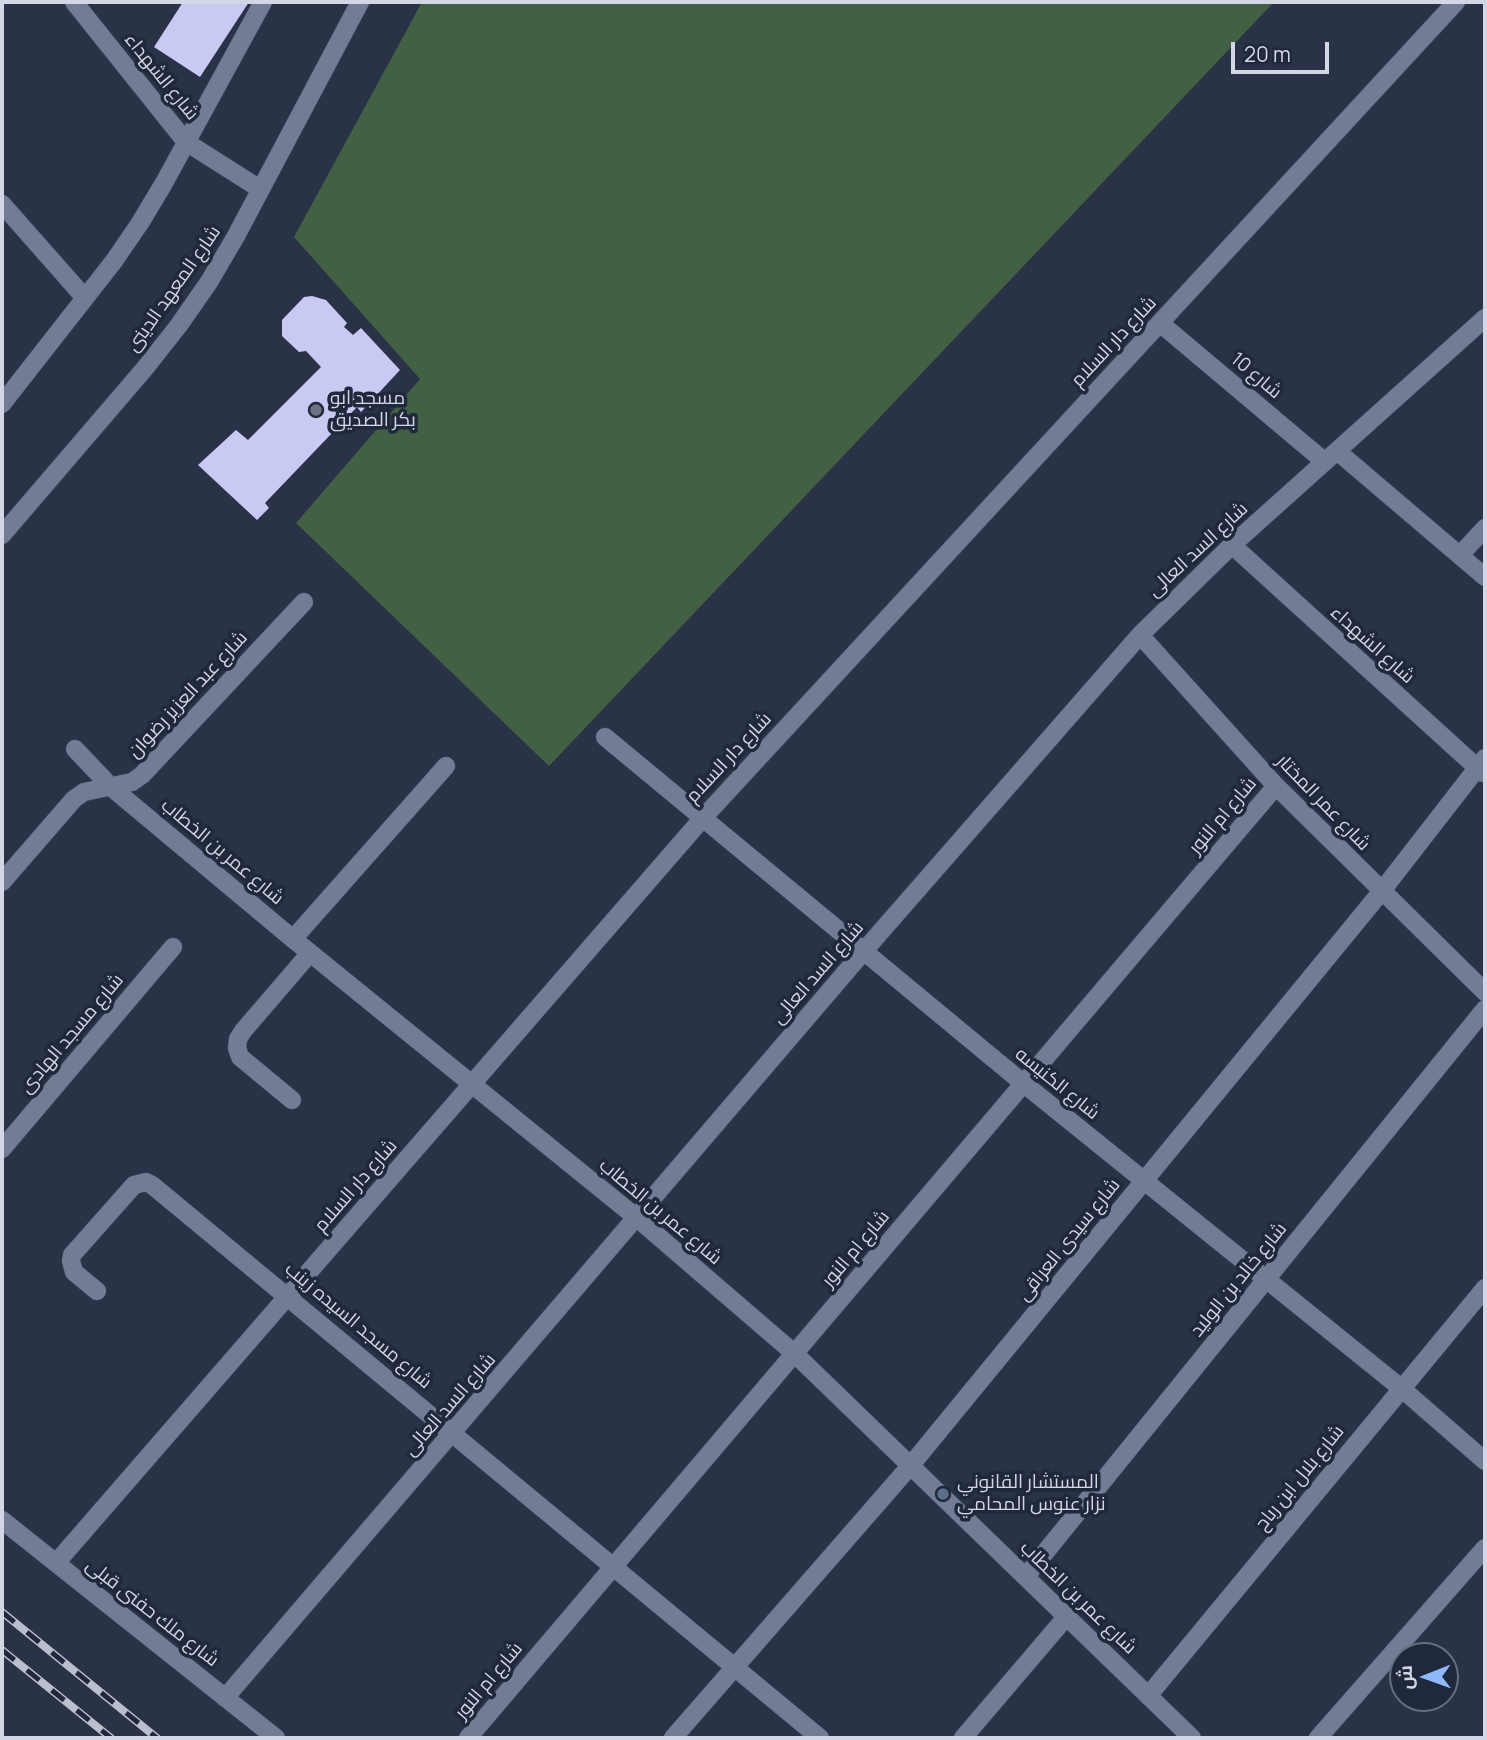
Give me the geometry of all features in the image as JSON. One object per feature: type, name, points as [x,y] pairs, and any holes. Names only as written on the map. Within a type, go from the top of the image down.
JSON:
[{"type":"street","name":"شارع الشهداء","points":[[74,2],[186,142],[260,189]]},
{"type":"street","points":[[2,404],[140,223],[263,2]]},
{"type":"street","name":"شارع دار السلام","points":[[56,1563],[702,819],[1456,2]]},
{"type":"street","name":"شارع المعهد الدينى","points":[[2,536],[179,325],[236,236],[357,3]]},
{"type":"street","points":[[2,204],[85,298]]},
{"type":"street","name":"شارع السد العالى","points":[[226,1698],[863,952],[1140,635],[1233,545],[1485,318]]},
{"type":"street","name":"شارع 10","points":[[1160,323],[1461,555],[1485,577]]},
{"type":"street","points":[[1461,555],[1485,528]]},
{"type":"street","name":"شارع الشهداء","points":[[1233,545],[1482,767]]},
{"type":"street","name":"شارع عبد العزيز رضوان","points":[[2,882],[74,799],[84,792],[132,782],[142,775],[304,601]]},
{"type":"street","name":"شارع عمر المختار","points":[[1140,635],[1276,786],[1485,992]]},
{"type":"street","name":"شارع الكنيسه","points":[[605,737],[1023,1083],[1401,1388],[1485,1461]]},
{"type":"street","name":"شارع عمر بن الخطاب","points":[[75,749],[111,787],[636,1218],[795,1354],[1192,1738]]},
{"type":"street","points":[[293,939],[446,766]]},
{"type":"street","name":"شارع سيدى العراقى","points":[[673,1738],[911,1465],[1482,767]]},
{"type":"street","name":"شارع ام النور","points":[[468,1738],[1276,786]]},
{"type":"street","name":"شارع مسجد الهادى","points":[[2,1149],[173,947]]},
{"type":"street","points":[[292,1101],[240,1057],[238,1039],[310,953]]},
{"type":"street","name":"شارع خالد بن الوليد","points":[[1026,1576],[1485,1009]]},
{"type":"street","name":"شارع مسجد السيده زينب","points":[[97,1291],[74,1272],[72,1255],[134,1185],[146,1182],[289,1296],[820,1738]]},
{"type":"street","name":"شارع بلال ابن رباح","points":[[1148,1696],[1485,1288]]},
{"type":"street","name":"شارع ملك حفنى قبلى","points":[[2,1520],[276,1738]]},
{"type":"street","points":[[1318,1738],[1485,1548]]},
{"type":"street","points":[[963,1738],[1067,1616]]},
{"type":"green space","points":[[422,2],[1274,2],[549,766],[296,523],[420,379],[294,237]]},
{"type":"building","points":[[183,2],[249,2],[200,77],[154,47]]},
{"type":"building","name":"مسجد ابو بكر الصديق","points":[[304,297],[326,300],[347,323],[344,327],[353,335],[361,328],[400,370],[361,412],[357,407],[265,503],[269,508],[257,520],[198,465],[236,430],[248,440],[321,367],[306,351],[299,352],[282,336],[282,320]]},
{"type":"railway","points":[[2,1612],[157,1738]]},
{"type":"railway","points":[[2,1650],[111,1738]]},
{"type":"place","name":"مسجد ابو بكر الصديق","points":[[316,410]]},
{"type":"place","name":"المستشار القانوني نزار عنوس المحامي","points":[[943,1494]]}]
